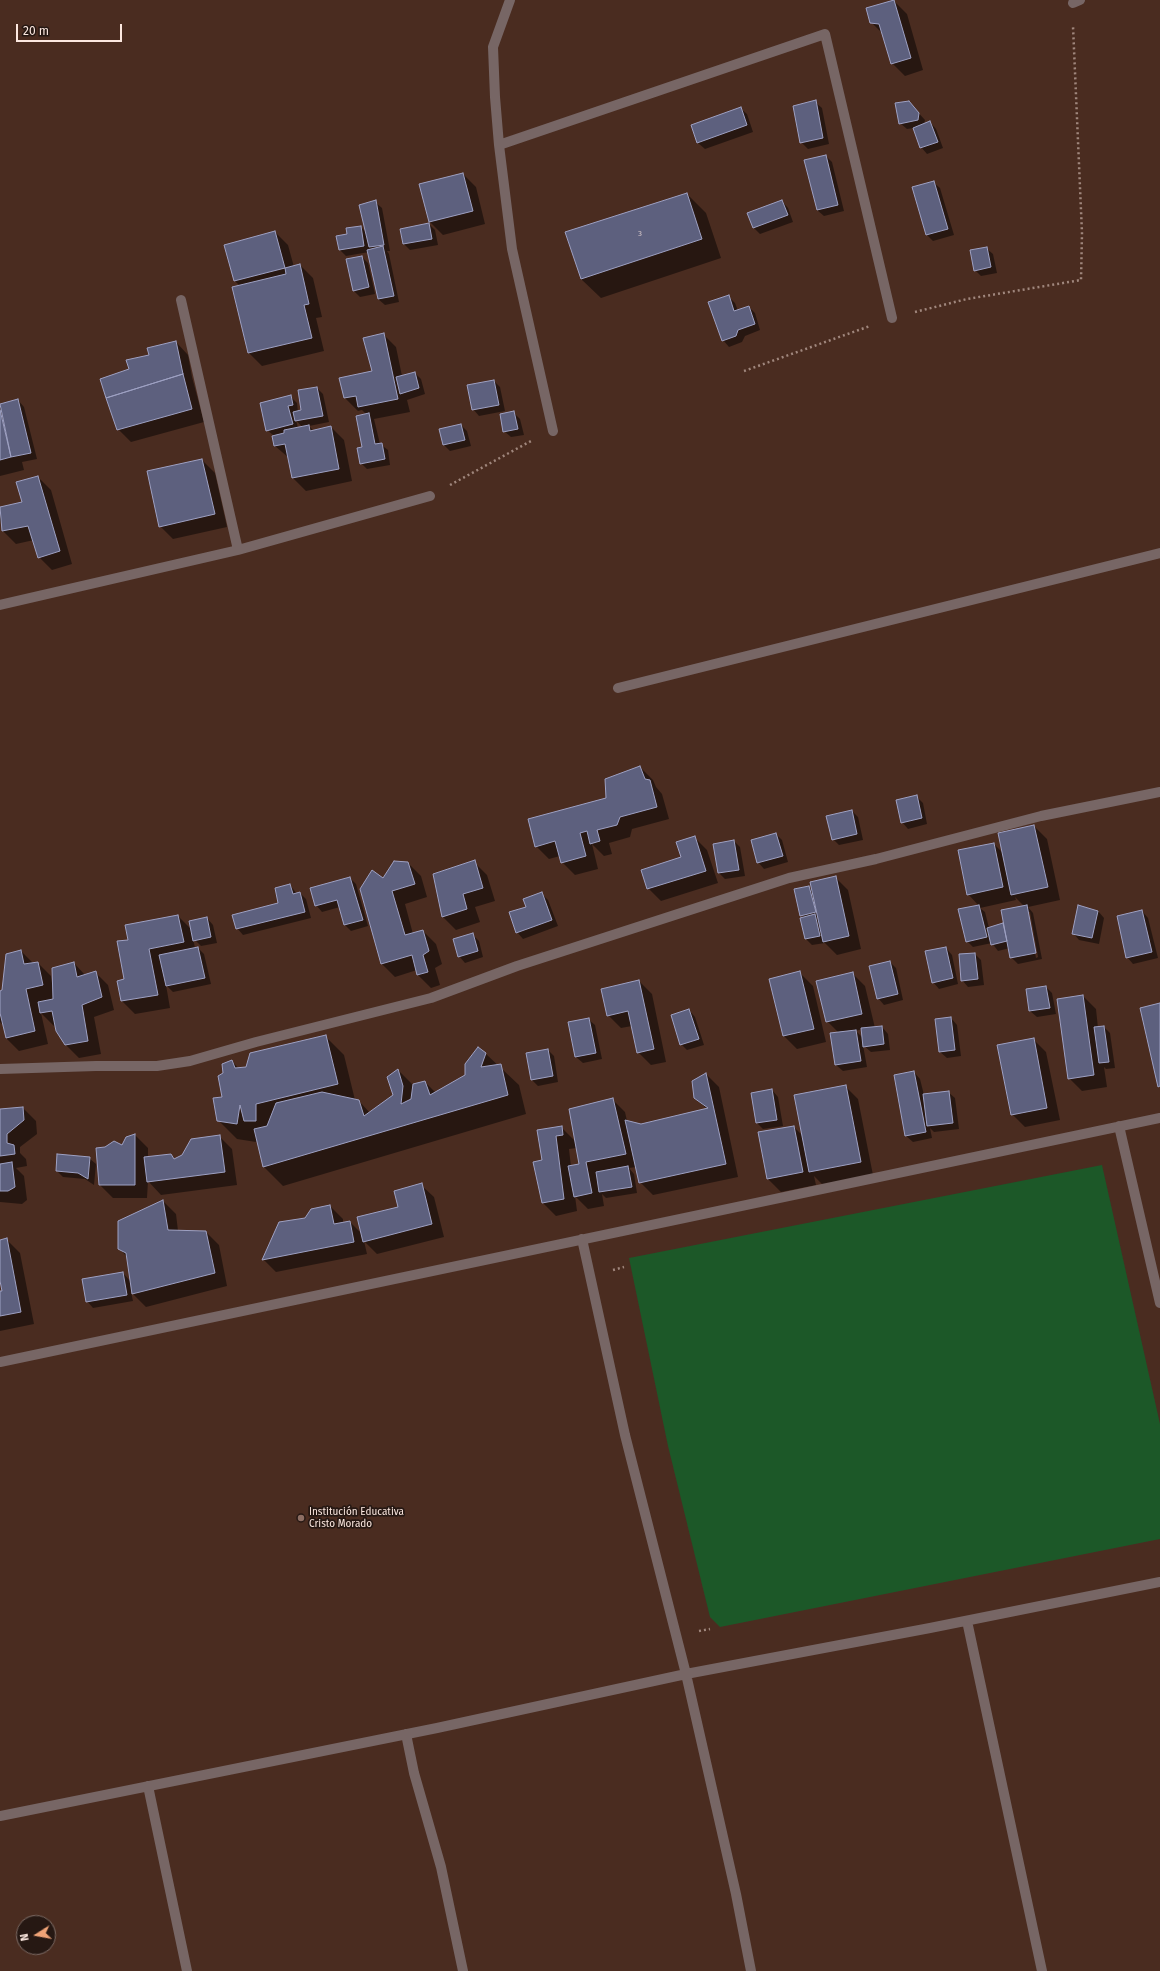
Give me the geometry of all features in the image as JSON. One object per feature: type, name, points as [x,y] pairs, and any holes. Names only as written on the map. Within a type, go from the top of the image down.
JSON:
[{"type":"street","points":[[510,0],[493,47],[499,145],[512,249],[553,431]]},
{"type":"street","points":[[499,145],[825,34],[892,318]]},
{"type":"street","points":[[181,300],[238,550]]},
{"type":"street","points":[[0,605],[238,550],[430,496]]},
{"type":"street","points":[[618,688],[1160,553]]},
{"type":"street","points":[[0,1069],[157,1066],[190,1061],[256,1042],[431,998],[517,966],[789,878],[876,859],[1041,816],[1160,792]]},
{"type":"street","points":[[0,1362],[1160,1118]]},
{"type":"street","points":[[1119,1126],[1160,1303]]},
{"type":"street","points":[[582,1239],[625,1435],[686,1674],[736,1894],[751,1971]]},
{"type":"street","points":[[0,1816],[406,1734],[686,1674],[967,1621],[1160,1582]]},
{"type":"street","points":[[967,1621],[1042,1971]]},
{"type":"street","points":[[406,1734],[414,1773],[441,1868],[463,1971]]},
{"type":"street","points":[[148,1786],[187,1971]]},
{"type":"path","points":[[744,371],[892,318],[967,299],[1082,280],[1082,233],[1072,45],[1076,2]]},
{"type":"path","points":[[430,496],[518,447],[553,431]]},
{"type":"green space","points":[[1102,1165],[1160,1424],[1160,1539],[720,1627],[710,1617],[668,1446],[629,1258]]},
{"type":"building","points":[[894,0],[911,58],[891,64],[879,24],[870,23],[866,8]]},
{"type":"building","points":[[816,100],[823,138],[800,143],[793,106]]},
{"type":"building","points":[[909,101],[919,113],[918,120],[899,124],[895,103]]},
{"type":"building","points":[[741,107],[747,125],[697,143],[691,125]]},
{"type":"building","points":[[930,121],[938,142],[920,148],[913,128]]},
{"type":"building","points":[[826,155],[838,205],[817,210],[804,160]]},
{"type":"building","points":[[463,173],[473,211],[429,222],[419,184]]},
{"type":"building","points":[[934,181],[948,229],[926,235],[912,187]]},
{"type":"building","points":[[687,193],[702,239],[581,279],[565,232]]},
{"type":"building","points":[[376,200],[384,245],[369,247],[359,205]]},
{"type":"building","points":[[782,200],[788,215],[753,228],[747,213]]},
{"type":"building","points":[[429,223],[432,239],[403,244],[400,229]]},
{"type":"building","points":[[361,226],[364,246],[339,250],[336,236],[347,234],[346,228]]},
{"type":"building","points":[[275,231],[285,268],[234,281],[224,245]]},
{"type":"building","points":[[383,246],[394,296],[378,299],[367,250]]},
{"type":"building","points":[[987,247],[991,267],[974,271],[970,250]]},
{"type":"building","points":[[362,256],[369,287],[353,291],[346,259]]},
{"type":"building","points":[[300,264],[309,304],[304,305],[312,338],[248,353],[232,287],[286,274],[285,268]]},
{"type":"building","points":[[729,295],[734,311],[749,306],[755,324],[738,330],[736,336],[722,341],[708,302]]},
{"type":"building","points":[[384,333],[398,399],[358,407],[356,396],[344,398],[339,378],[372,371],[363,338]]},
{"type":"building","points":[[176,341],[183,374],[106,398],[100,379],[129,369],[126,360],[149,355],[147,348]]},
{"type":"building","points":[[415,372],[419,388],[400,394],[396,377]]},
{"type":"building","points":[[183,374],[192,409],[117,430],[106,398]]},
{"type":"building","points":[[494,380],[499,405],[472,410],[467,385]]},
{"type":"building","points":[[317,387],[323,416],[295,421],[293,412],[301,410],[298,390]]},
{"type":"building","points":[[291,395],[293,405],[288,406],[293,424],[266,431],[260,403]]},
{"type":"building","points":[[18,399],[31,453],[11,457],[0,404]]},
{"type":"building","points":[[0,410],[11,457],[0,460]]},
{"type":"building","points":[[514,411],[518,429],[503,432],[500,414]]},
{"type":"building","points":[[369,413],[375,444],[382,443],[385,459],[360,464],[357,448],[362,447],[356,416]]},
{"type":"building","points":[[461,424],[465,440],[443,445],[439,429]]},
{"type":"building","points":[[309,425],[310,431],[331,426],[339,469],[292,478],[285,444],[274,446],[272,436],[284,433],[284,430]]},
{"type":"building","points":[[202,459],[215,514],[159,527],[147,471]]},
{"type":"building","points":[[38,476],[60,551],[38,558],[28,526],[2,531],[0,507],[22,502],[16,482]]},
{"type":"building","points":[[640,766],[645,779],[650,780],[657,807],[620,817],[617,825],[597,830],[600,841],[590,844],[587,831],[580,833],[586,856],[561,863],[555,841],[535,847],[528,819],[606,798],[605,779]]},
{"type":"building","points":[[917,795],[922,818],[901,823],[896,800]]},
{"type":"building","points":[[852,810],[857,834],[832,840],[826,816]]},
{"type":"building","points":[[1034,825],[1048,887],[1011,895],[998,833]]},
{"type":"building","points":[[776,833],[783,856],[757,863],[751,840]]},
{"type":"building","points":[[695,836],[706,871],[647,889],[641,870],[681,857],[676,842]]},
{"type":"building","points":[[734,840],[739,870],[718,873],[713,844]]},
{"type":"building","points":[[994,843],[1003,887],[967,895],[958,850]]},
{"type":"building","points":[[475,860],[483,888],[463,894],[467,909],[442,917],[433,874]]},
{"type":"building","points":[[394,861],[408,862],[415,884],[392,891],[405,935],[423,930],[429,951],[423,955],[428,972],[417,975],[412,955],[381,964],[360,889],[372,870],[383,878]]},
{"type":"building","points":[[836,876],[849,936],[823,942],[810,882]]},
{"type":"building","points":[[350,877],[363,920],[344,925],[337,900],[315,906],[310,888]]},
{"type":"building","points":[[290,884],[293,894],[300,892],[305,912],[236,929],[232,915],[278,903],[275,888]]},
{"type":"building","points":[[809,886],[816,912],[800,916],[794,889]]},
{"type":"building","points":[[542,892],[552,920],[516,933],[509,912],[526,907],[523,899]]},
{"type":"building","points":[[979,905],[987,937],[966,942],[958,909]]},
{"type":"building","points":[[1027,905],[1036,953],[1010,958],[1001,910]]},
{"type":"building","points":[[1078,905],[1098,911],[1092,938],[1072,934]]},
{"type":"building","points":[[1142,910],[1152,952],[1126,958],[1117,916]]},
{"type":"building","points":[[815,914],[820,936],[805,939],[800,918]]},
{"type":"building","points":[[178,915],[184,942],[149,949],[158,995],[121,1001],[117,981],[124,979],[117,941],[128,940],[125,925]]},
{"type":"building","points":[[207,917],[211,937],[193,941],[189,921]]},
{"type":"building","points":[[1003,923],[1007,941],[991,945],[987,928]]},
{"type":"building","points":[[473,933],[478,951],[458,957],[453,939]]},
{"type":"building","points":[[198,947],[205,978],[166,986],[159,955]]},
{"type":"building","points":[[946,947],[953,978],[932,983],[925,951]]},
{"type":"building","points":[[21,950],[24,964],[38,962],[43,985],[26,989],[35,1031],[6,1038],[0,1013],[0,991],[2,990],[6,954]]},
{"type":"building","points":[[975,953],[978,979],[961,981],[959,954]]},
{"type":"building","points":[[890,961],[898,994],[877,999],[869,966]]},
{"type":"building","points":[[74,962],[77,977],[96,971],[102,997],[82,1005],[88,1041],[65,1045],[56,1031],[52,1011],[40,1013],[38,1002],[53,999],[52,968]]},
{"type":"building","points":[[800,971],[814,1029],[783,1036],[769,979]]},
{"type":"building","points":[[853,972],[862,1014],[826,1022],[816,981]]},
{"type":"building","points":[[639,980],[654,1049],[637,1053],[628,1011],[607,1016],[601,989]]},
{"type":"building","points":[[1046,986],[1050,1008],[1029,1011],[1026,989]]},
{"type":"building","points":[[1083,995],[1094,1075],[1068,1079],[1057,999]]},
{"type":"building","points":[[1160,1003],[1160,1086],[1158,1087],[1140,1008]]},
{"type":"building","points":[[689,1009],[699,1039],[680,1045],[671,1015]]},
{"type":"building","points":[[951,1017],[955,1050],[939,1052],[935,1019]]},
{"type":"building","points":[[589,1018],[596,1053],[575,1057],[568,1022]]},
{"type":"building","points":[[882,1026],[884,1044],[863,1047],[861,1028]]},
{"type":"building","points":[[1104,1026],[1109,1062],[1099,1063],[1094,1027]]},
{"type":"building","points":[[856,1030],[861,1061],[835,1065],[830,1033]]},
{"type":"building","points":[[326,1035],[338,1084],[256,1104],[256,1121],[244,1121],[240,1105],[237,1124],[217,1121],[213,1098],[222,1097],[218,1076],[223,1073],[222,1064],[232,1060],[235,1068],[246,1067],[250,1053]]},
{"type":"building","points":[[1034,1038],[1047,1108],[1011,1115],[997,1045]]},
{"type":"building","points":[[478,1047],[486,1053],[481,1067],[501,1064],[508,1095],[263,1167],[254,1129],[267,1126],[276,1103],[322,1092],[359,1100],[364,1116],[393,1095],[387,1077],[398,1069],[403,1086],[401,1104],[411,1099],[413,1084],[425,1081],[430,1095],[465,1075],[465,1064]]},
{"type":"building","points":[[548,1049],[553,1076],[531,1080],[526,1053]]},
{"type":"building","points":[[914,1071],[926,1132],[905,1136],[894,1075]]},
{"type":"building","points":[[706,1073],[726,1164],[639,1183],[625,1120],[641,1124],[708,1108],[694,1098],[692,1081]]},
{"type":"building","points":[[846,1085],[861,1162],[809,1172],[794,1095]]},
{"type":"building","points":[[772,1089],[777,1120],[756,1123],[751,1093]]},
{"type":"building","points":[[949,1091],[953,1123],[927,1126],[923,1094]]},
{"type":"building","points":[[613,1098],[626,1154],[586,1162],[592,1193],[574,1197],[568,1166],[579,1164],[569,1109]]},
{"type":"building","points":[[23,1107],[24,1120],[7,1134],[7,1143],[14,1145],[15,1154],[0,1156],[0,1109]]},
{"type":"building","points":[[562,1126],[563,1135],[556,1136],[564,1199],[542,1203],[533,1162],[542,1160],[537,1130]]},
{"type":"building","points":[[794,1126],[803,1172],[767,1179],[758,1132]]},
{"type":"building","points":[[135,1134],[135,1185],[99,1185],[96,1148],[105,1147],[114,1141],[122,1145],[126,1137]]},
{"type":"building","points":[[220,1135],[225,1172],[147,1182],[144,1157],[171,1154],[174,1159],[182,1155],[191,1139]]},
{"type":"building","points":[[57,1154],[90,1157],[88,1179],[78,1173],[56,1171]]},
{"type":"building","points":[[12,1162],[15,1187],[8,1191],[0,1191],[0,1164]]},
{"type":"building","points":[[628,1166],[632,1187],[599,1192],[596,1172]]},
{"type":"building","points":[[422,1183],[432,1224],[363,1242],[357,1217],[398,1207],[394,1191]]},
{"type":"building","points":[[163,1200],[168,1230],[206,1231],[215,1273],[132,1294],[126,1253],[118,1249],[118,1221]]},
{"type":"building","points":[[330,1205],[334,1224],[350,1221],[354,1242],[262,1260],[279,1222],[305,1218],[311,1209]]},
{"type":"building","points":[[7,1238],[21,1312],[0,1316],[0,1291],[2,1291],[0,1281],[0,1240]]},
{"type":"building","points":[[123,1272],[127,1295],[86,1302],[82,1279]]},
{"type":"place","name":"Institución Educativa Cristo Morado","points":[[301,1518]]}]
